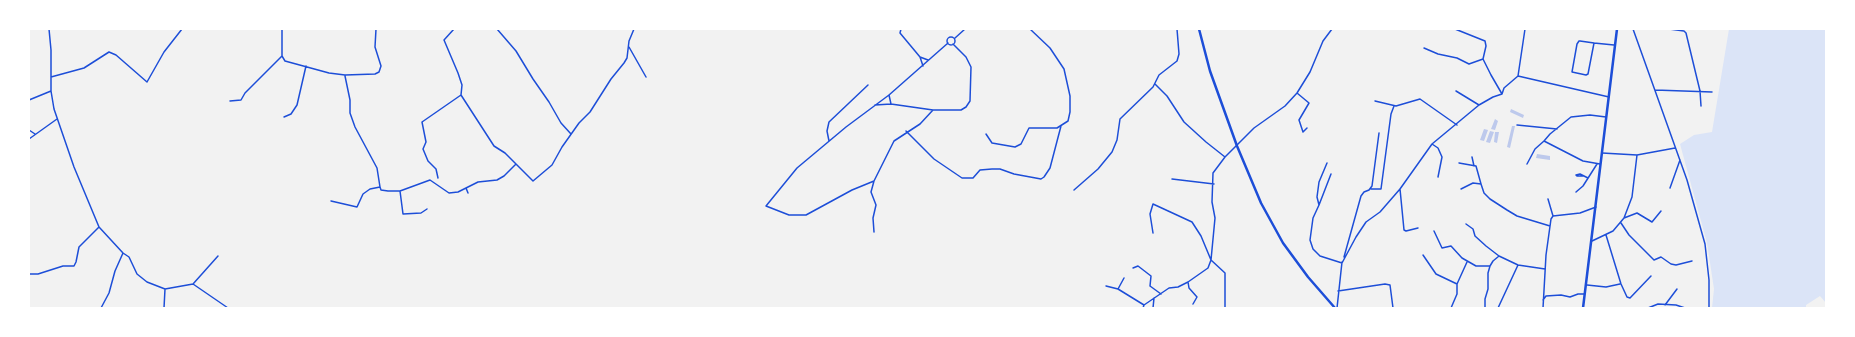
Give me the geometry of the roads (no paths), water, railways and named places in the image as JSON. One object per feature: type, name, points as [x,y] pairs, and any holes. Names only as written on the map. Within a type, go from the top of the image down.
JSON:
[{"type":"highway","points":[[1199,29],[1210,71],[1237,146],[1261,203],[1283,243],[1308,277],[1336,308]]},
{"type":"highway","points":[[1583,308],[1617,29]]},
{"type":"street","points":[[50,29],[51,91],[57,120],[74,167],[99,227],[131,260],[141,278],[165,289],[193,284],[218,256]]},
{"type":"street","points":[[51,77],[84,68],[109,52],[116,55],[147,82],[164,52],[182,29]]},
{"type":"street","points":[[282,29],[282,56],[285,61]]},
{"type":"street","points":[[279,60],[329,73],[345,75],[375,74],[379,72],[381,66],[375,47],[376,29]]},
{"type":"street","points":[[454,29],[444,40],[462,85],[461,95],[494,146],[505,153],[532,181],[552,165],[571,134],[590,112],[624,63],[627,58],[634,29]]},
{"type":"street","points":[[497,29],[516,50],[561,124],[571,134]]},
{"type":"street","points":[[901,29],[901,34],[920,57],[922,66]]},
{"type":"street","points":[[874,181],[852,190],[806,215],[789,214],[766,206],[793,173],[829,141],[889,95],[948,43],[950,37],[954,38],[965,29]]},
{"type":"street","points":[[986,134],[992,143],[1015,147],[1021,144],[1029,128],[1053,128],[1061,126],[1068,121],[1070,112],[1070,96],[1067,77],[1050,48],[1030,29]]},
{"type":"street","points":[[1074,190],[1103,164],[1115,145],[1120,119],[1155,83],[1159,75],[1179,58],[1177,29]]},
{"type":"street","points":[[1143,308],[1144,305],[1169,288],[1178,288],[1208,268],[1211,260],[1214,218],[1212,202],[1214,184],[1213,173],[1225,157],[1254,128],[1285,106],[1297,92],[1310,72],[1323,41],[1332,29]]},
{"type":"street","points":[[1455,29],[1485,41],[1486,46],[1484,59],[1490,75],[1502,94]]},
{"type":"street","points":[[1502,94],[1504,88],[1518,76],[1525,29]]},
{"type":"street","points":[[1633,29],[1687,180],[1705,244],[1709,280],[1709,308]]},
{"type":"street","points":[[1669,29],[1684,31],[1686,33],[1700,91],[1701,106]]},
{"type":"street","points":[[953,44],[955,42],[954,38]]},
{"type":"street","points":[[1594,43],[1588,74],[1586,75],[1572,72],[1577,42],[1594,43],[1615,45]]},
{"type":"street","points":[[875,105],[891,104],[932,110],[961,110],[966,108],[970,100],[969,62],[953,44],[948,43]]},
{"type":"street","points":[[629,47],[646,77]]},
{"type":"street","points":[[1424,48],[1438,54],[1457,58],[1469,64],[1484,59]]},
{"type":"street","points":[[230,101],[241,100],[245,93],[282,56]]},
{"type":"street","points":[[920,57],[928,60]]},
{"type":"street","points":[[284,117],[291,114],[297,104],[306,66]]},
{"type":"street","points":[[345,75],[350,100],[350,113],[355,127],[377,168],[381,190],[400,191],[430,180],[449,192],[458,192],[478,182],[497,180],[504,176],[516,164]]},
{"type":"street","points":[[1518,76],[1609,97]]},
{"type":"street","points":[[1155,83],[1167,96],[1184,122],[1225,157]]},
{"type":"street","points":[[829,141],[827,131],[829,122],[868,85]]},
{"type":"street","points":[[1655,90],[1712,92]]},
{"type":"street","points":[[29,100],[51,91]]},
{"type":"street","points":[[1456,91],[1479,105]]},
{"type":"street","points":[[1297,92],[1309,103],[1299,120],[1303,132],[1307,128]]},
{"type":"street","points":[[1342,263],[1366,222],[1380,212],[1400,189],[1432,144],[1457,125],[1479,105],[1502,94]]},
{"type":"street","points":[[438,178],[436,169],[426,158],[423,149],[426,142],[422,122],[461,95]]},
{"type":"street","points":[[889,95],[891,104]]},
{"type":"street","points":[[1375,101],[1394,106],[1420,99],[1457,125]]},
{"type":"street","points":[[1336,308],[1342,263],[1361,196],[1371,189],[1381,189],[1390,114],[1394,106]]},
{"type":"street","points":[[874,232],[873,218],[876,205],[872,192],[874,181],[894,141],[920,124],[932,110]]},
{"type":"street","points":[[1527,164],[1535,149],[1567,120],[1576,116],[1597,115],[1606,117]]},
{"type":"street","points":[[29,139],[57,120]]},
{"type":"street","points":[[1517,125],[1557,129]]},
{"type":"street","points":[[906,132],[934,159],[962,178],[973,178],[980,170],[1000,169],[1037,179],[1044,177],[1050,168],[1061,126]]},
{"type":"street","points":[[29,130],[35,134]]},
{"type":"street","points":[[1371,189],[1379,133]]},
{"type":"street","points":[[1544,141],[1580,160],[1601,164]]},
{"type":"street","points":[[1432,144],[1438,148],[1442,157],[1438,177]]},
{"type":"street","points":[[1602,153],[1637,155],[1675,148]]},
{"type":"street","points":[[1592,241],[1613,232],[1624,218],[1632,197],[1637,155]]},
{"type":"street","points":[[1472,157],[1484,193],[1490,199],[1517,216],[1550,226]]},
{"type":"street","points":[[1670,188],[1680,160]]},
{"type":"street","points":[[1319,205],[1317,197],[1319,182],[1327,163]]},
{"type":"street","points":[[1459,163],[1474,166]]},
{"type":"street","points":[[1576,192],[1597,164]]},
{"type":"street","points":[[1331,174],[1313,218],[1311,244],[1320,256],[1342,263]]},
{"type":"street","points":[[1584,176],[1588,178]]},
{"type":"street","points":[[1172,179],[1214,184]]},
{"type":"street","points":[[1461,189],[1473,183],[1481,184]]},
{"type":"street","points":[[330,201],[357,208],[364,192],[380,187]]},
{"type":"street","points":[[466,188],[468,193]]},
{"type":"street","points":[[1400,189],[1404,230],[1406,231],[1418,228]]},
{"type":"street","points":[[400,191],[402,214],[421,213],[427,209]]},
{"type":"street","points":[[1543,308],[1545,269],[1550,226],[1553,216],[1548,199]]},
{"type":"street","points":[[1153,233],[1150,214],[1152,205],[1154,204],[1192,222],[1201,236],[1211,260],[1225,273],[1225,308]]},
{"type":"street","points":[[1553,216],[1580,212],[1596,207]]},
{"type":"street","points":[[1624,218],[1637,213],[1652,222],[1661,211]]},
{"type":"street","points":[[1621,223],[1629,234],[1654,260],[1661,257],[1676,265],[1692,261]]},
{"type":"street","points":[[1466,224],[1472,229],[1475,236],[1499,256],[1518,265],[1545,269]]},
{"type":"street","points":[[29,274],[38,274],[63,266],[74,266],[79,247],[99,227]]},
{"type":"street","points":[[1434,231],[1442,248],[1450,245],[1468,262],[1479,266],[1490,266]]},
{"type":"street","points":[[1606,235],[1621,284],[1627,297],[1630,298],[1651,276]]},
{"type":"street","points":[[101,308],[111,289],[115,271],[123,253]]},
{"type":"street","points":[[1423,255],[1436,274],[1457,284]]},
{"type":"street","points":[[1485,308],[1484,299],[1488,289],[1488,271],[1493,261],[1499,256]]},
{"type":"street","points":[[1451,308],[1457,294],[1457,284],[1468,262]]},
{"type":"street","points":[[1498,308],[1518,265]]},
{"type":"street","points":[[1133,268],[1138,266],[1151,276],[1150,286],[1161,294]]},
{"type":"street","points":[[1118,289],[1124,278]]},
{"type":"street","points":[[1188,282],[1189,288],[1197,297],[1193,304]]},
{"type":"street","points":[[193,284],[228,308]]},
{"type":"street","points":[[1338,291],[1386,284],[1390,285],[1393,308]]},
{"type":"street","points":[[1587,285],[1606,287],[1621,284]]},
{"type":"street","points":[[1106,286],[1118,289],[1144,305]]},
{"type":"street","points":[[164,308],[165,289]]},
{"type":"street","points":[[1664,305],[1678,289]]},
{"type":"street","points":[[1543,300],[1546,296],[1561,295],[1570,297],[1578,294],[1585,294]]},
{"type":"street","points":[[1154,298],[1154,308]]},
{"type":"street","points":[[1648,308],[1658,304],[1676,305],[1685,308]]}]
